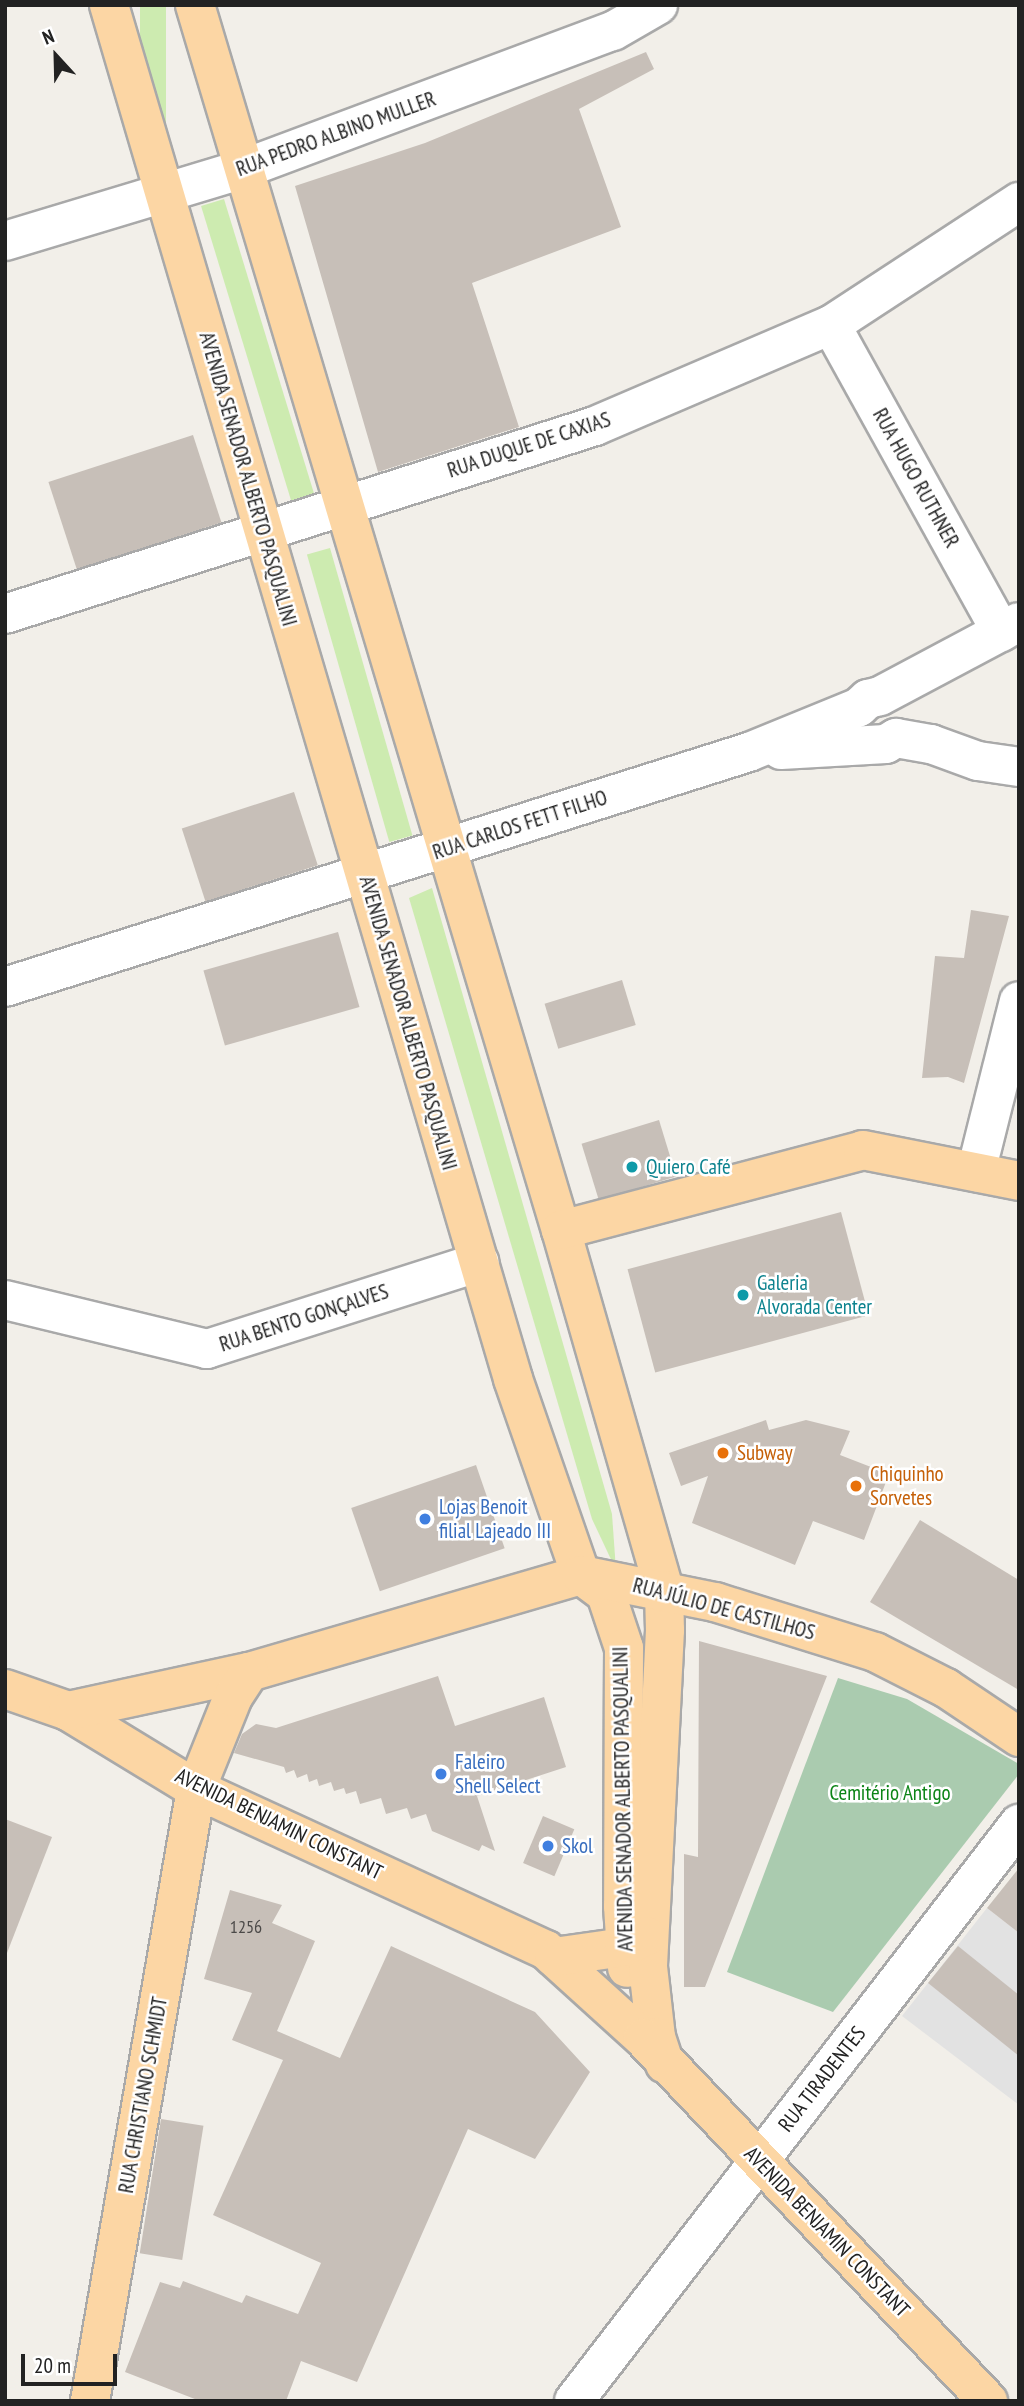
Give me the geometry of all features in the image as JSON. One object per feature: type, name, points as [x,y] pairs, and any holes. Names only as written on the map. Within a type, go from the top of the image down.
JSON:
[{"type":"main road","name":"AVENIDA SENADOR ALBERTO PASQUALINI","points":[[109,5],[513,1379],[581,1575],[606,1594],[624,1647],[640,1950]]},
{"type":"main road","name":"AVENIDA SENADOR ALBERTO PASQUALINI","points":[[195,5],[561,1230],[664,1590],[665,1630],[634,2011],[654,2051]]},
{"type":"main road","points":[[561,1230],[863,1150],[1019,1181]]},
{"type":"main road","name":"RUA JÚLIO DE CASTILHOS","points":[[68,1711],[249,1672],[581,1575],[664,1590],[875,1652],[946,1688],[1019,1738]]},
{"type":"main road","points":[[196,1789],[233,1697],[249,1672]]},
{"type":"main road","name":"AVENIDA BENJAMIN CONSTANT","points":[[5,1689],[68,1711],[196,1789],[533,1944],[554,1957],[654,2051],[988,2401]]},
{"type":"main road","name":"RUA CHRISTIANO SCHMIDT","points":[[90,2401],[196,1789]]},
{"type":"main road","points":[[554,1957],[640,1950]]},
{"type":"street","name":"RUA PEDRO ALBINO MULLER","points":[[5,241],[243,169],[608,18],[657,5]]},
{"type":"street","name":"RUA DUQUE DE CAXIAS","points":[[5,614],[595,426],[831,325],[1019,202]]},
{"type":"street","name":"RUA HUGO RUTHNER","points":[[831,325],[1010,627]]},
{"type":"street","points":[[1010,627],[950,658],[892,722],[978,761],[1019,767]]},
{"type":"street","name":"RUA CARLOS FETT FILHO","points":[[5,987],[749,752],[892,722]]},
{"type":"street","points":[[976,1172],[1019,1001]]},
{"type":"street","name":"RUA BENTO GONÇALVES","points":[[5,1300],[207,1349],[479,1262]]},
{"type":"street","name":"RUA TIRADENTES","points":[[574,2401],[1019,1824]]},
{"type":"green space","points":[[140,5],[166,5],[166,167],[140,167]]},
{"type":"green space","points":[[224,199],[314,494],[291,502],[201,206]]},
{"type":"green space","points":[[330,548],[412,835],[389,842],[307,555]]},
{"type":"green space","points":[[432,888],[612,1514],[616,1570],[592,1519],[409,898]]},
{"type":"green space","name":"Cemitério Antigo","points":[[838,1678],[907,1699],[1019,1764],[1019,1774],[833,2012],[727,1972]]},
{"type":"shaded area","points":[[987,1908],[1019,1933],[1019,2105],[902,2016]]},
{"type":"building","points":[[646,52],[654,69],[579,109],[621,227],[472,283],[519,427],[378,472],[295,186],[425,143]]},
{"type":"building","points":[[193,435],[221,522],[77,569],[48,482]]},
{"type":"building","points":[[294,792],[318,865],[206,902],[182,828]]},
{"type":"building","points":[[971,910],[1009,916],[964,1083],[948,1077],[922,1078],[935,956],[964,958]]},
{"type":"building","points":[[338,932],[359,1007],[225,1046],[203,971]]},
{"type":"building","points":[[622,980],[636,1025],[558,1049],[545,1004]]},
{"type":"building","name":"Quiero Café","points":[[659,1120],[676,1176],[599,1200],[582,1144]]},
{"type":"building","name":"Galeria Alvorada Center","points":[[841,1212],[869,1315],[655,1373],[628,1269]]},
{"type":"building","points":[[766,1420],[769,1430],[806,1420],[850,1431],[840,1455],[889,1474],[864,1540],[813,1521],[795,1565],[692,1523],[708,1476],[681,1486],[669,1453]]},
{"type":"building","name":"Lojas Benoit filial Lajeado III","points":[[476,1465],[505,1548],[380,1591],[351,1508]]},
{"type":"building","points":[[920,1520],[1019,1580],[1019,1690],[870,1602]]},
{"type":"building","points":[[699,1641],[827,1676],[705,1987],[684,1987],[684,1854],[698,1857]]},
{"type":"building","points":[[438,1676],[455,1726],[544,1697],[566,1767],[477,1796],[495,1851],[482,1845],[479,1851],[432,1831],[426,1814],[411,1819],[407,1808],[386,1814],[381,1798],[360,1804],[356,1791],[346,1794],[344,1788],[334,1791],[331,1782],[319,1786],[317,1779],[309,1782],[307,1774],[297,1778],[294,1770],[286,1773],[284,1767],[234,1753],[242,1734],[256,1724],[276,1728]]},
{"type":"building","name":"Skol","points":[[543,1816],[574,1829],[554,1876],[523,1863]]},
{"type":"building","points":[[5,1819],[52,1837],[7,1953],[5,1952]]},
{"type":"building","points":[[1019,1868],[1019,1933],[987,1908]]},
{"type":"building","points":[[230,1890],[282,1905],[272,1923],[315,1941],[277,2031],[340,2058],[391,1946],[535,2012],[590,2072],[535,2159],[468,2129],[357,2382],[301,2361],[286,2401],[200,2401],[125,2372],[160,2282],[180,2288],[183,2281],[242,2303],[246,2295],[298,2314],[321,2263],[213,2215],[283,2060],[232,2040],[252,1993],[204,1979]]},
{"type":"building","points":[[958,1946],[1019,1995],[1019,2056],[928,1983]]},
{"type":"building","points":[[161,2119],[203,2126],[182,2260],[140,2253]]},
{"type":"place","name":"Quiero Café","points":[[632,1167]]},
{"type":"place","name":"Galeria Alvorada Center","points":[[743,1295]]},
{"type":"place","name":"Subway","points":[[723,1453]]},
{"type":"place","name":"Chiquinho Sorvetes","points":[[856,1486]]},
{"type":"place","name":"Lojas Benoit filial Lajeado III","points":[[425,1519]]},
{"type":"place","name":"Faleiro Shell Select","points":[[441,1774]]},
{"type":"place","name":"Skol","points":[[548,1846]]}]
